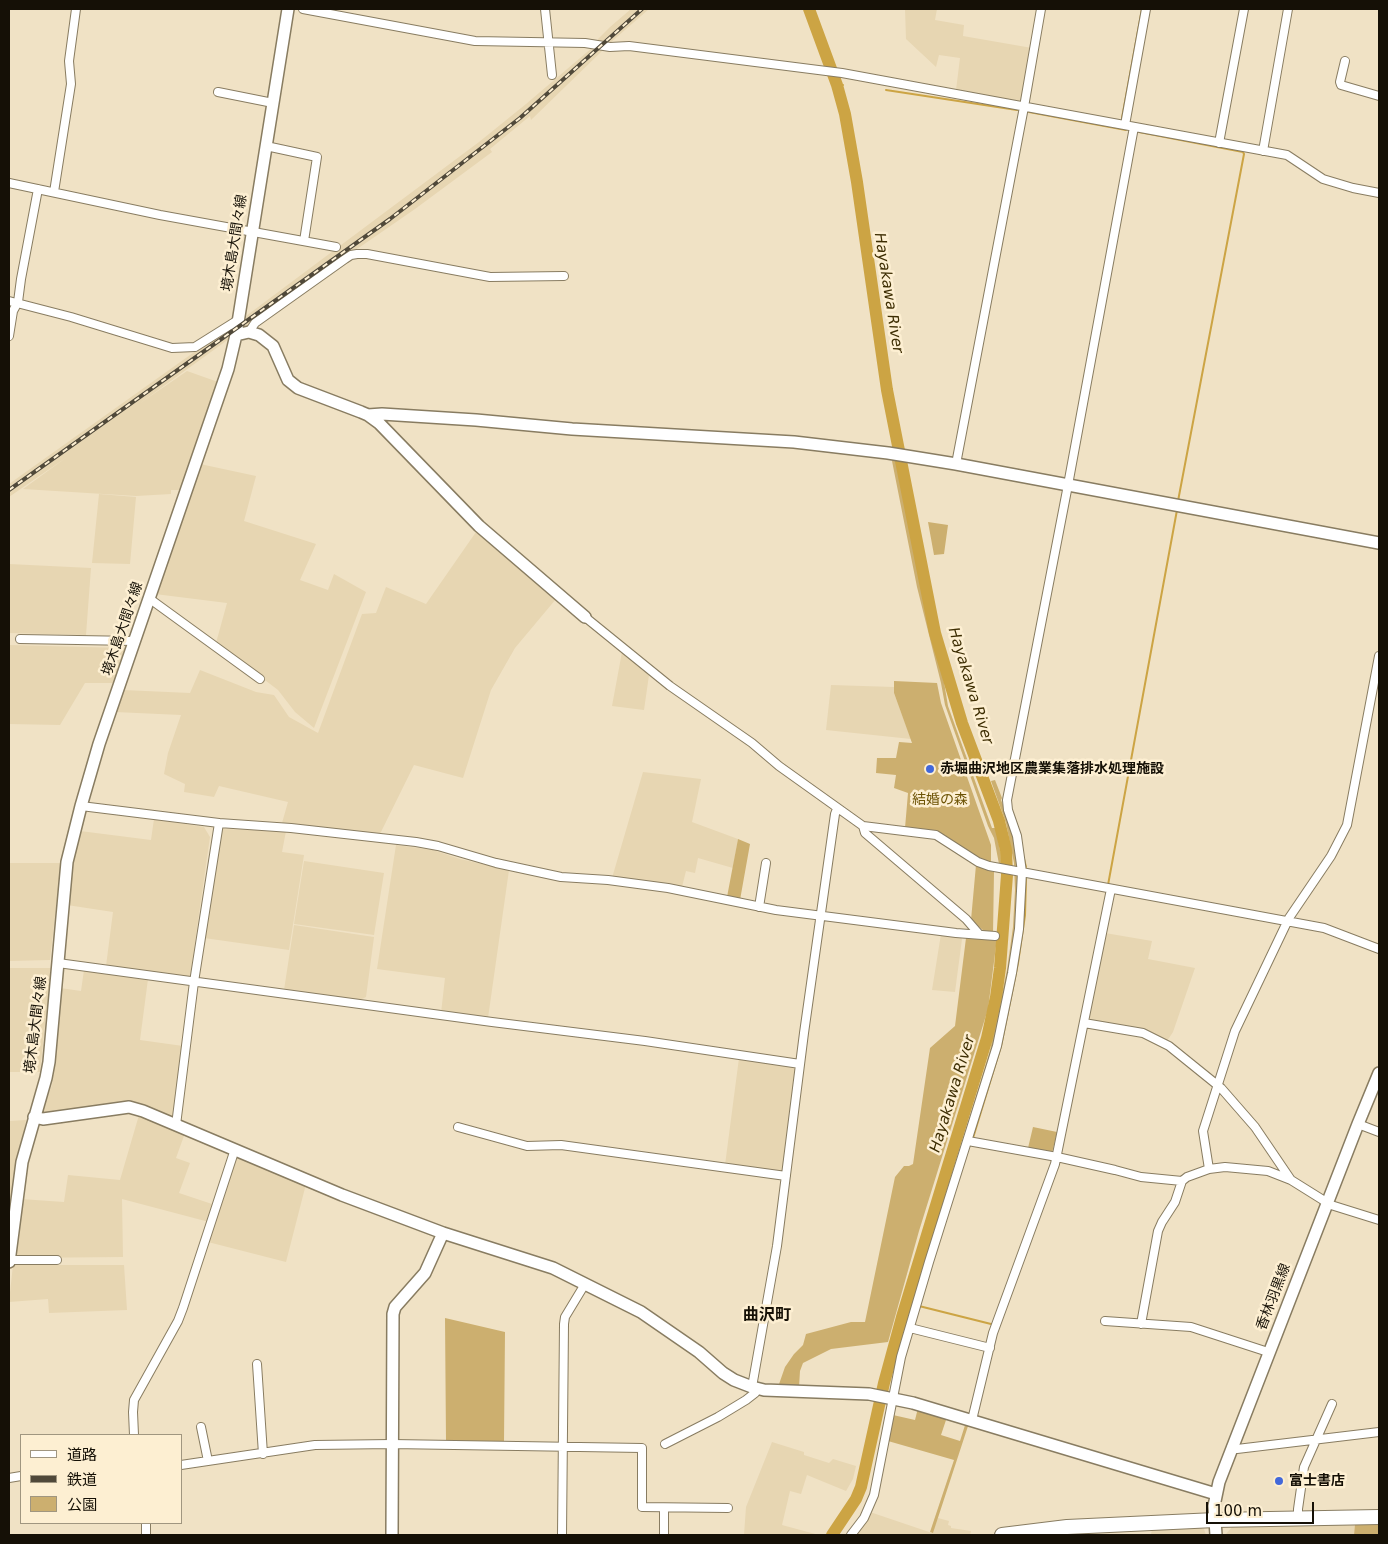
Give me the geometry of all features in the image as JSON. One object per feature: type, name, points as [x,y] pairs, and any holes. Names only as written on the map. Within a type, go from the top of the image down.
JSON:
[{"type":"highway","points":[[1002,1535],[1214,1520],[1379,1517]]},
{"type":"street","points":[[54,192],[71,84],[69,61],[76,9]]},
{"type":"street","name":"境木島大間々線","points":[[9,1261],[22,1162],[49,1062],[66,874],[81,806],[99,744],[228,369],[236,335],[288,9]]},
{"type":"street","points":[[302,9],[475,41],[549,42],[594,44],[610,47],[629,46],[842,73],[1287,155],[1315,175],[1334,183],[1379,193]]},
{"type":"street","points":[[545,9],[552,75]]},
{"type":"street","points":[[956,464],[1041,9]]},
{"type":"street","points":[[1125,125],[1146,9]]},
{"type":"street","points":[[1219,143],[1244,9]]},
{"type":"street","points":[[1263,151],[1288,9]]},
{"type":"street","points":[[1344,61],[1341,85],[1379,96]]},
{"type":"street","points":[[218,92],[273,103]]},
{"type":"street","points":[[851,1535],[864,1518],[874,1495],[901,1358],[997,1046],[1012,973],[1021,908],[1016,836],[1007,800],[1068,485],[1134,127]]},
{"type":"street","points":[[266,146],[317,157],[304,241]]},
{"type":"street","points":[[9,183],[151,213],[336,247]]},
{"type":"street","points":[[9,336],[13,311],[18,302],[38,189]]},
{"type":"street","points":[[249,332],[255,323],[351,255],[367,254],[490,277],[564,276]]},
{"type":"street","points":[[9,301],[18,302],[172,348],[195,347],[238,320]]},
{"type":"street","points":[[236,335],[249,332],[259,335],[273,346],[288,380],[298,388],[368,415],[379,423],[479,526],[585,617],[670,686],[752,743],[779,766],[863,826],[932,834],[978,862],[998,868],[1331,930],[1379,949]]},
{"type":"street","points":[[368,415],[382,414],[476,420],[572,430],[794,442],[891,453],[1379,544]]},
{"type":"street","points":[[150,599],[260,679]]},
{"type":"street","points":[[20,639],[135,641]]},
{"type":"street","points":[[1210,1169],[1203,1131],[1235,1031],[1287,922],[1331,856],[1347,825],[1379,656]]},
{"type":"street","points":[[81,806],[219,823],[291,828],[416,842],[438,846],[513,867],[561,877],[608,880],[668,888],[759,907],[948,932],[995,936]]},
{"type":"street","points":[[666,1444],[756,1393],[755,1388],[837,809]]},
{"type":"street","points":[[176,1125],[194,982],[219,823]]},
{"type":"street","points":[[863,826],[865,833],[966,919],[979,934]]},
{"type":"street","points":[[759,907],[766,863]]},
{"type":"street","points":[[972,1420],[994,1333],[1057,1157],[1111,889]]},
{"type":"street","points":[[58,963],[645,1041],[800,1064]]},
{"type":"street","points":[[1084,1023],[1144,1033],[1169,1046],[1217,1084],[1255,1127],[1291,1180]]},
{"type":"street","name":"香林羽黒線","points":[[1216,1535],[1214,1520],[1216,1494],[1231,1448],[1379,1073]]},
{"type":"street","points":[[34,1117],[43,1119],[129,1107],[143,1111],[342,1195],[443,1233],[552,1268],[641,1312],[699,1352],[723,1373],[734,1380],[755,1388],[846,1392],[892,1399],[972,1420],[1216,1494]]},
{"type":"street","points":[[1358,1124],[1379,1132]]},
{"type":"street","points":[[458,1127],[527,1146],[561,1145],[786,1176]]},
{"type":"street","points":[[968,1141],[1057,1157],[1141,1177],[1182,1181]]},
{"type":"street","points":[[134,1434],[134,1400],[183,1308],[235,1150]]},
{"type":"street","points":[[1141,1324],[1158,1231],[1175,1202],[1182,1181],[1187,1177],[1210,1169],[1225,1167],[1268,1171],[1291,1180],[1326,1204],[1379,1220]]},
{"type":"street","points":[[392,1535],[393,1314],[395,1307],[425,1273],[443,1233]]},
{"type":"street","points":[[9,1261],[57,1260]]},
{"type":"street","points":[[562,1535],[564,1320],[585,1284]]},
{"type":"street","points":[[1105,1321],[1191,1327],[1268,1352]]},
{"type":"street","points":[[910,1328],[990,1348]]},
{"type":"street","points":[[257,1364],[263,1454]]},
{"type":"street","points":[[1298,1518],[1302,1476],[1315,1439],[1332,1404]]},
{"type":"street","points":[[201,1427],[208,1462]]},
{"type":"street","points":[[1231,1448],[1237,1449],[1379,1432]]},
{"type":"street","points":[[182,1465],[315,1445],[392,1444],[642,1448],[642,1507],[728,1508]]},
{"type":"street","points":[[664,1508],[664,1535]]},
{"type":"shaded area","points":[[631,9],[649,9],[610,43],[598,42],[598,39],[610,27]]},
{"type":"shaded area","points":[[905,9],[937,9],[935,20],[964,25],[963,36],[1032,48],[1021,104],[956,90],[960,58],[939,55],[936,67],[906,39]]},
{"type":"shaded area","points":[[593,47],[601,47],[602,51],[531,120],[530,116],[490,149],[492,152],[415,209],[344,256],[242,329],[242,319],[479,142]]},
{"type":"shaded area","points":[[235,323],[233,336],[139,404],[187,371],[218,382],[181,490],[171,490],[171,494],[136,496],[23,489],[67,457],[9,497],[9,484]]},
{"type":"shaded area","points":[[200,464],[256,476],[244,521],[316,544],[300,580],[328,590],[334,574],[366,592],[314,728],[295,712],[278,690],[216,643],[227,603],[155,594]]},
{"type":"shaded area","points":[[99,494],[136,497],[130,564],[92,563]]},
{"type":"shaded area","points":[[476,532],[556,599],[515,648],[491,690],[463,778],[414,765],[380,834],[282,823],[288,802],[219,786],[214,797],[184,792],[185,784],[164,774],[168,753],[181,715],[115,712],[123,690],[190,693],[200,670],[256,692],[274,695],[289,717],[318,733],[362,614],[376,613],[386,587],[426,604]]},
{"type":"shaded area","points":[[9,564],[91,568],[86,635],[9,633]]},
{"type":"shaded area","points":[[9,645],[125,648],[113,683],[85,683],[60,725],[9,724]]},
{"type":"shaded area","points":[[622,652],[649,675],[644,710],[612,706]]},
{"type":"shaded area","points":[[831,685],[894,687],[894,693],[911,739],[826,730]]},
{"type":"shaded area","points":[[643,772],[701,779],[692,822],[738,839],[733,868],[698,858],[695,873],[686,871],[682,887],[612,878]]},
{"type":"shaded area","points":[[154,819],[204,827],[210,837],[190,977],[106,966],[113,912],[67,905],[71,865],[80,831],[151,840]]},
{"type":"shaded area","points":[[221,829],[286,831],[282,852],[304,855],[289,950],[204,938]]},
{"type":"shaded area","points":[[396,845],[433,850],[460,859],[509,870],[488,1018],[441,1013],[445,978],[377,969]]},
{"type":"shaded area","points":[[304,861],[384,873],[374,935],[294,924]]},
{"type":"shaded area","points":[[9,863],[61,863],[50,960],[9,961]]},
{"type":"shaded area","points":[[294,925],[374,937],[366,997],[356,1002],[284,990]]},
{"type":"shaded area","points":[[1105,933],[1152,941],[1148,959],[1195,968],[1173,1032],[1167,1041],[1146,1031],[1091,1021],[1089,1018]]},
{"type":"shaded area","points":[[941,934],[962,939],[955,992],[932,990]]},
{"type":"shaded area","points":[[9,968],[51,968],[40,1072],[9,1072]]},
{"type":"shaded area","points":[[84,970],[148,979],[140,1040],[183,1046],[173,1119],[134,1104],[43,1115],[41,1113],[52,1085],[57,1043],[60,988],[81,991]]},
{"type":"shaded area","points":[[739,1058],[796,1067],[782,1173],[725,1165]]},
{"type":"shaded area","points":[[139,1115],[185,1133],[176,1158],[190,1163],[179,1193],[215,1205],[209,1222],[122,1199],[123,1257],[14,1258],[21,1199],[64,1202],[68,1175],[120,1180]]},
{"type":"shaded area","points":[[26,1120],[14,1183],[9,1215],[9,1121]]},
{"type":"shaded area","points":[[237,1154],[306,1184],[286,1262],[208,1242]]},
{"type":"shaded area","points":[[13,1265],[124,1265],[127,1310],[49,1313],[48,1299],[9,1302]]},
{"type":"shaded area","points":[[772,1442],[804,1452],[804,1455],[829,1463],[833,1459],[856,1466],[853,1479],[846,1491],[807,1475],[801,1494],[790,1491],[782,1525],[819,1535],[744,1535],[746,1507]]},
{"type":"shaded area","points":[[870,1512],[932,1533],[938,1518],[949,1521],[948,1525],[951,1528],[971,1531],[970,1535],[855,1535]]},
{"type":"shaded area","points":[[1355,1524],[1354,1535],[1226,1534],[1232,1527]]},
{"type":"shaded area","points":[[1152,1528],[1199,1528],[1204,1529],[1206,1535],[1151,1535]]},
{"type":"green space","points":[[895,458],[948,706],[992,828],[996,828],[1001,864],[999,864],[994,838],[945,705],[917,587],[892,461]]},
{"type":"green space","points":[[928,522],[948,525],[944,554],[934,555]]},
{"type":"green space","name":"結婚の森","points":[[894,681],[937,683],[941,703],[991,845],[991,862],[982,860],[936,832],[905,828],[908,793],[894,788],[896,775],[876,773],[877,758],[896,758],[899,742],[912,743],[894,693]]},
{"type":"green space","points":[[995,780],[1013,829],[1019,865],[1016,867],[1016,874],[1019,878],[1018,922],[995,1047],[953,1182],[950,1181],[990,1050],[1007,970],[1013,927],[1014,863],[1006,823],[991,781]]},
{"type":"green space","points":[[738,839],[750,844],[740,900],[727,897]]},
{"type":"green space","points":[[976,865],[994,872],[993,934],[984,931],[971,920]]},
{"type":"green space","points":[[966,938],[997,938],[988,1009],[919,1231],[888,1342],[831,1349],[803,1363],[800,1371],[799,1387],[778,1387],[785,1367],[803,1345],[806,1334],[851,1322],[865,1322],[895,1177],[904,1166],[913,1164],[930,1048],[955,1026]]},
{"type":"green space","points":[[1033,1127],[1057,1132],[1052,1153],[1028,1148]]},
{"type":"green space","points":[[445,1318],[505,1332],[504,1441],[446,1441]]},
{"type":"green space","points":[[918,1408],[947,1417],[941,1435],[960,1441],[966,1422],[969,1423],[933,1533],[930,1532],[954,1460],[888,1441],[893,1415],[915,1420]]},
{"type":"green space","points":[[1355,1524],[1379,1524],[1379,1535],[1354,1535]]},
{"type":"waterway","name":"Hayakawa River","points":[[809,9],[837,85],[845,114],[857,182],[887,390],[935,633],[962,723],[999,821],[1006,850],[1007,875],[1000,968],[987,1038],[902,1317],[884,1383],[861,1487],[856,1499],[832,1535]]},
{"type":"waterway","points":[[1122,118],[1142,9]]},
{"type":"waterway","name":"Hayakawa River","points":[[837,85],[843,85]]},
{"type":"waterway","points":[[886,90],[1017,110]]},
{"type":"waterway","points":[[1029,112],[1126,130]]},
{"type":"waterway","points":[[1139,132],[1243,152],[1244,154],[1178,501]]},
{"type":"waterway","points":[[1108,885],[1177,510]]},
{"type":"waterway","points":[[1024,859],[1026,867]]},
{"type":"waterway","points":[[973,1138],[1001,1046],[1018,963],[1025,915],[1026,879]]},
{"type":"waterway","points":[[919,1306],[991,1324],[994,1323]]},
{"type":"waterway","name":"Hayakawa River","points":[[902,1317],[906,1318]]},
{"type":"railway","points":[[9,490],[390,219],[520,118],[642,9]]},
{"type":"place","name":"赤堀曲沢地区農業集落排水処理施設","points":[[930,769]]},
{"type":"place","name":"富士書店","points":[[1279,1481]]},
{"type":"district","name":"曲沢町","points":[[767,1316]]}]
